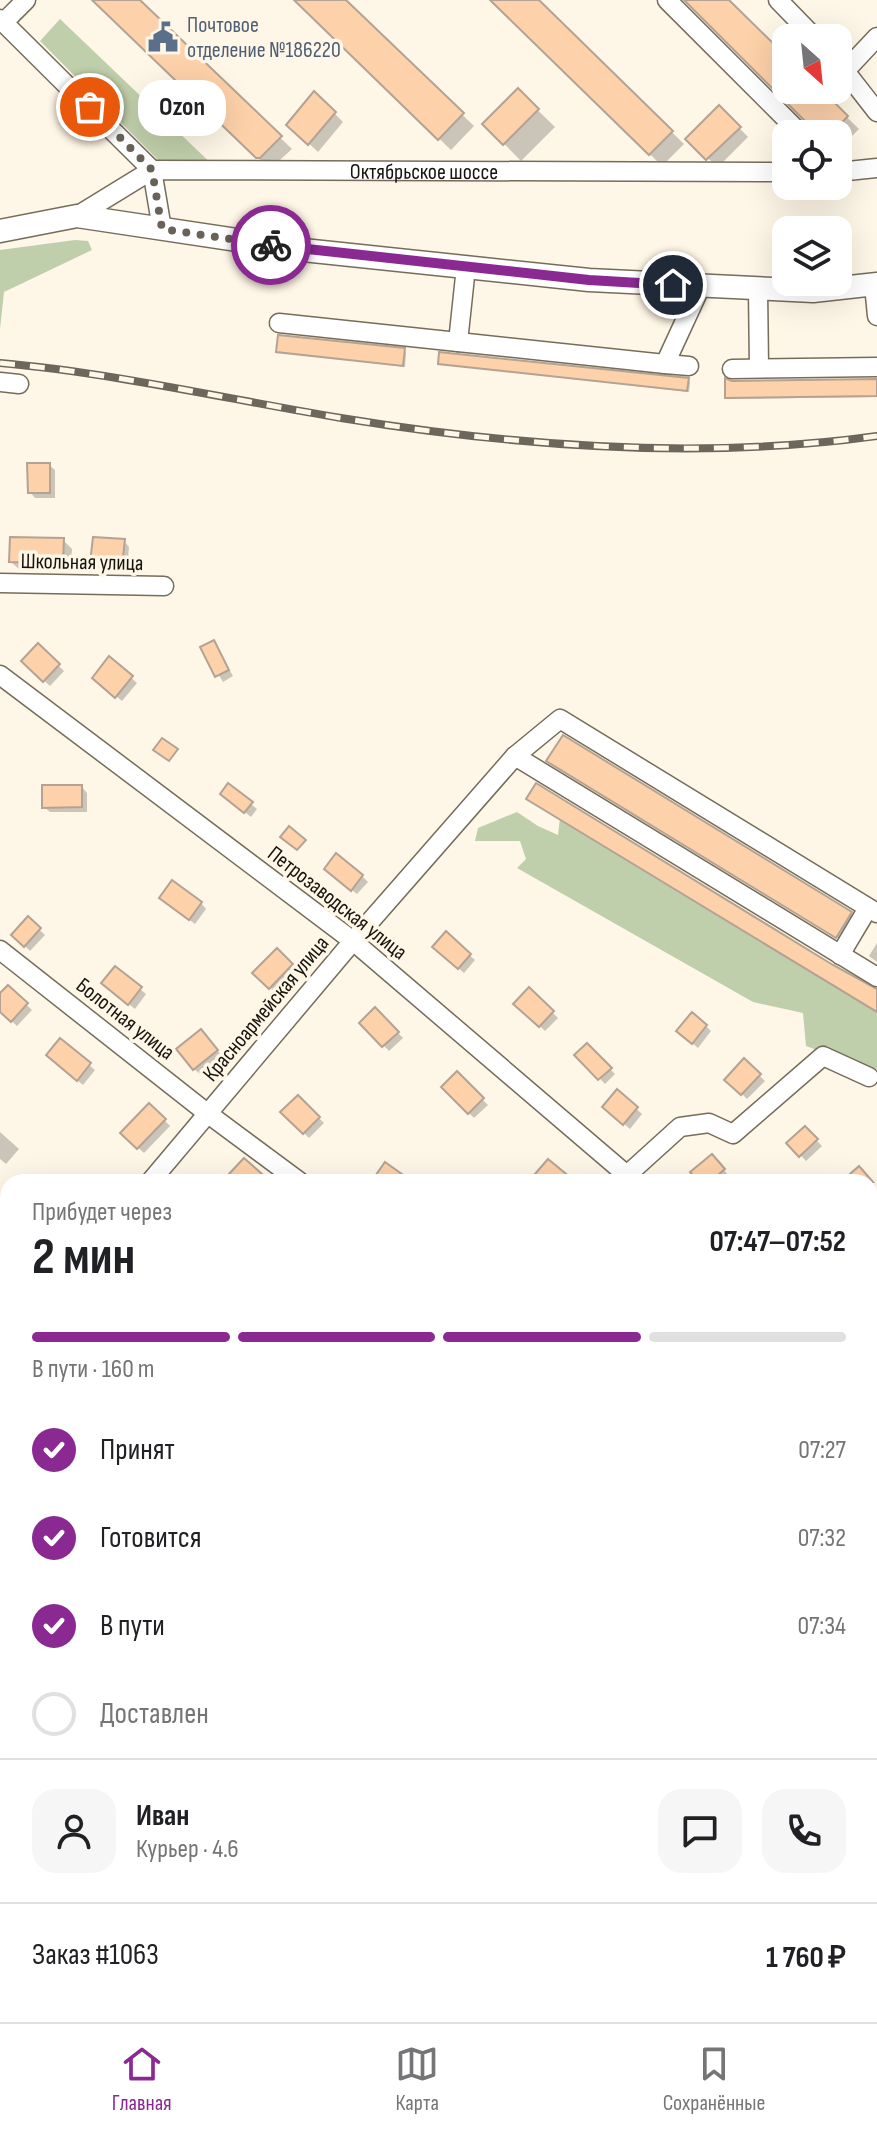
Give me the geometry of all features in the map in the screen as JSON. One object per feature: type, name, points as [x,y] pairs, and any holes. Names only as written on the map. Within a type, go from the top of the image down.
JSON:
[{"type":"main road","points":[[0,231],[77,216],[303,250],[589,280],[813,291],[876,284]]},
{"type":"street","points":[[26,0],[2,20],[152,170],[162,229]]},
{"type":"street","points":[[667,0],[787,120]]},
{"type":"street","points":[[778,0],[801,24]]},
{"type":"street","points":[[852,58],[877,37]]},
{"type":"street","points":[[852,79],[877,112]]},
{"type":"street","points":[[852,171],[877,168]]},
{"type":"street","points":[[77,216],[152,170]]},
{"type":"street","name":"Октябрьское шоссе","points":[[152,170],[772,172]]},
{"type":"street","points":[[458,342],[466,267]]},
{"type":"street","points":[[876,284],[877,316]]},
{"type":"street","points":[[665,364],[701,286]]},
{"type":"street","points":[[758,289],[759,368]]},
{"type":"street","points":[[279,323],[689,366]]},
{"type":"street","points":[[732,369],[877,367]]},
{"type":"street","points":[[0,382],[19,384]]},
{"type":"street","name":"Школьная улица","points":[[0,583],[164,586]]},
{"type":"street","name":"Петрозаводская улица","points":[[0,675],[353,941],[625,1174]]},
{"type":"street","name":"Красноармейская улица","points":[[157,1174],[353,941],[515,756],[560,719],[873,911]]},
{"type":"street","points":[[515,756],[877,977]]},
{"type":"street","points":[[840,955],[873,911]]},
{"type":"street","name":"Болотная улица","points":[[0,950],[289,1174]]},
{"type":"street","points":[[636,1174],[680,1127],[709,1123],[733,1134],[823,1056],[869,1077]]},
{"type":"green space","points":[[60,19],[218,170],[163,165],[40,41]]},
{"type":"green space","points":[[88,241],[92,250],[4,292],[0,329],[0,250]]},
{"type":"green space","points":[[517,812],[558,835],[560,818],[877,1012],[877,1069],[806,1046],[803,1013],[753,1002],[517,868],[526,859],[520,841],[475,841],[478,828]]},
{"type":"building","points":[[92,0],[140,0],[282,136],[260,158],[256,158]]},
{"type":"building","points":[[294,0],[346,0],[464,113],[438,140]]},
{"type":"building","points":[[490,0],[539,0],[673,131],[649,155]]},
{"type":"building","points":[[684,0],[729,0],[772,42],[772,88]]},
{"type":"building","points":[[518,88],[539,109],[503,145],[482,124]]},
{"type":"building","points":[[314,91],[336,112],[308,145],[286,125]]},
{"type":"building","points":[[788,104],[836,104],[848,116],[844,120],[804,120]]},
{"type":"building","points":[[719,105],[741,127],[706,160],[685,139]]},
{"type":"building","points":[[278,335],[405,348],[403,366],[276,352]]},
{"type":"building","points":[[439,352],[689,378],[687,391],[438,364]]},
{"type":"building","points":[[725,378],[732,381],[877,379],[877,396],[725,398]]},
{"type":"building","points":[[27,463],[50,463],[50,493],[28,493]]},
{"type":"building","points":[[10,537],[64,538],[63,563],[9,562]]},
{"type":"building","points":[[93,537],[125,539],[122,566],[90,563]]},
{"type":"building","points":[[214,640],[229,670],[215,677],[200,647]]},
{"type":"building","points":[[38,643],[60,664],[43,682],[21,661]]},
{"type":"building","points":[[109,656],[133,676],[115,698],[92,678]]},
{"type":"building","points":[[563,735],[852,912],[836,938],[546,761]]},
{"type":"building","points":[[162,738],[178,749],[169,761],[153,750]]},
{"type":"building","points":[[228,783],[253,802],[244,813],[220,794]]},
{"type":"building","points":[[536,783],[877,989],[877,1012],[526,799]]},
{"type":"building","points":[[42,785],[82,785],[82,807],[42,808]]},
{"type":"building","points":[[289,826],[306,840],[297,850],[280,837]]},
{"type":"building","points":[[336,853],[363,875],[351,891],[324,869]]},
{"type":"building","points":[[172,880],[202,902],[189,920],[159,898]]},
{"type":"building","points":[[28,916],[41,928],[24,947],[11,935]]},
{"type":"building","points":[[446,931],[471,954],[458,969],[432,947]]},
{"type":"building","points":[[277,948],[293,964],[269,989],[252,973]]},
{"type":"building","points":[[115,966],[142,987],[128,1005],[101,983]]},
{"type":"building","points":[[8,985],[28,1003],[11,1022],[0,1012],[0,993]]},
{"type":"building","points":[[529,987],[554,1011],[539,1027],[513,1004]]},
{"type":"building","points":[[375,1007],[399,1032],[382,1047],[359,1023]]},
{"type":"building","points":[[692,1012],[707,1025],[692,1044],[676,1031]]},
{"type":"building","points":[[201,1029],[218,1050],[193,1070],[176,1049]]},
{"type":"building","points":[[60,1038],[91,1063],[77,1081],[46,1055]]},
{"type":"building","points":[[587,1043],[612,1068],[598,1080],[574,1055]]},
{"type":"building","points":[[744,1058],[761,1074],[741,1095],[724,1080]]},
{"type":"building","points":[[457,1071],[484,1098],[468,1114],[441,1087]]},
{"type":"building","points":[[617,1089],[638,1107],[623,1125],[602,1107]]},
{"type":"building","points":[[298,1095],[320,1117],[303,1134],[280,1112]]},
{"type":"building","points":[[149,1103],[166,1119],[137,1149],[120,1133]]},
{"type":"building","points":[[805,1126],[818,1139],[799,1157],[786,1143]]},
{"type":"building","points":[[712,1154],[725,1169],[719,1174],[690,1172]]},
{"type":"building","points":[[244,1158],[262,1174],[229,1174]]},
{"type":"building","points":[[548,1159],[566,1174],[535,1174]]},
{"type":"building","points":[[385,1162],[402,1174],[377,1174]]},
{"type":"building","points":[[859,1166],[866,1174],[850,1174]]},
{"type":"railway","points":[[0,363],[128,380],[406,428],[540,442],[676,448],[744,447],[877,436]]},
{"type":"way so far","points":[[90,107],[152,170],[162,229],[271,245]]},
{"type":"place","name":"Почтовое отделение №186220","points":[[163,37]]},
{"type":"place","name":"Ozon","points":[[90,107]]},
{"type":"route","points":[[271,245],[589,280],[673,285]]}]
